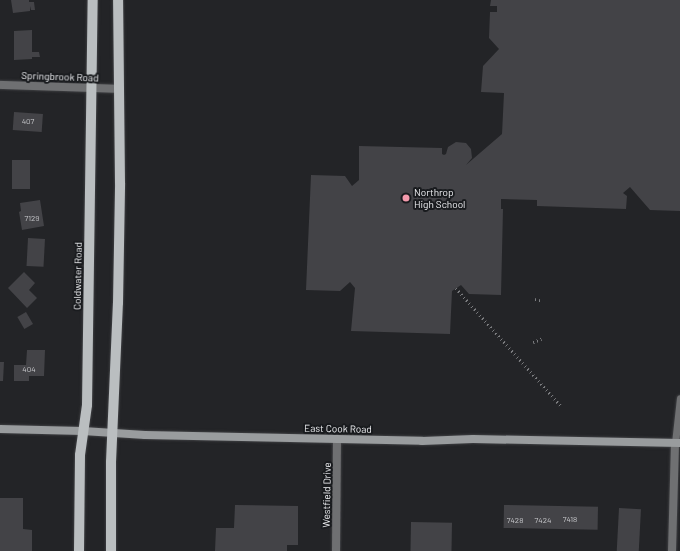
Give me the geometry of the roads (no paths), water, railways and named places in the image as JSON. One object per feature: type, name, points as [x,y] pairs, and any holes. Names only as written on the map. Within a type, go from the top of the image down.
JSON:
[{"type":"main road","name":"Coldwater Road","points":[[79,551],[80,456],[88,397],[91,237],[90,88],[93,0]]},
{"type":"main road","points":[[111,551],[112,432],[118,304],[118,0]]},
{"type":"main road","name":"East Cook Road","points":[[0,429],[422,441],[473,439],[677,443]]},
{"type":"street","name":"Springbrook Road","points":[[0,86],[119,89]]},
{"type":"street","name":"Westfield Drive","points":[[336,551],[337,438]]},
{"type":"street","points":[[672,551],[677,443]]},
{"type":"lane","points":[[677,443],[680,398]]},
{"type":"place","name":"Northrop High School","points":[[406,198]]}]
